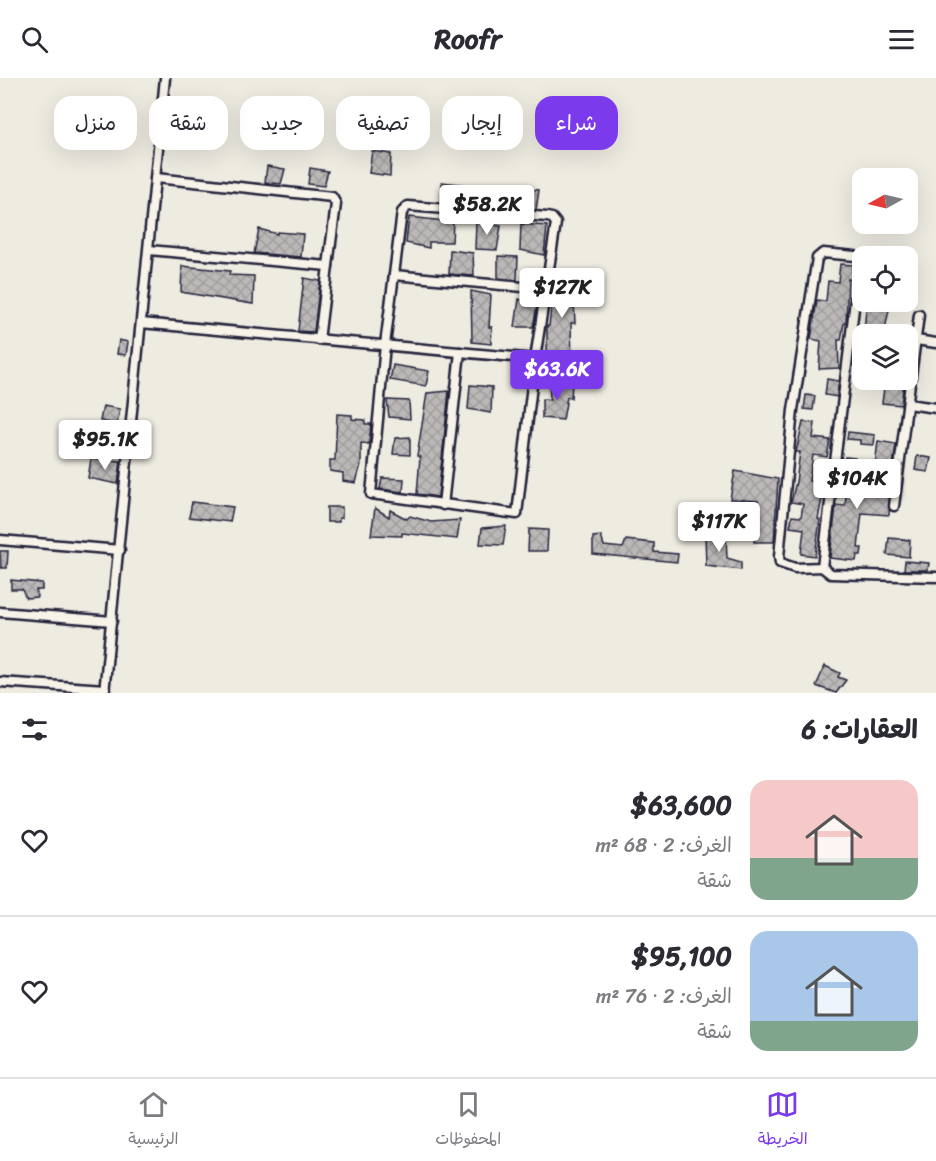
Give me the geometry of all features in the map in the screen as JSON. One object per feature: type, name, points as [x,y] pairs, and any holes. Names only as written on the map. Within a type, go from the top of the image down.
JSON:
[{"type":"street","points":[[0,682],[104,691],[120,550],[165,78]]},
{"type":"street","points":[[156,178],[334,198],[336,204],[319,340]]},
{"type":"street","points":[[405,206],[547,218],[555,221],[556,229],[535,358],[519,512],[513,515],[371,494],[394,275],[405,206]]},
{"type":"street","points":[[149,250],[328,266]]},
{"type":"street","points":[[822,567],[860,260],[855,256],[823,253],[817,258],[793,410],[780,563],[787,567],[822,567],[831,574],[936,577]]},
{"type":"street","points":[[394,275],[545,289]]},
{"type":"street","points":[[918,324],[919,315]]},
{"type":"street","points":[[141,323],[535,358]]},
{"type":"street","points":[[918,340],[936,343]]},
{"type":"street","points":[[443,505],[460,352]]},
{"type":"street","points":[[894,506],[910,390]]},
{"type":"street","points":[[908,404],[936,408]]},
{"type":"street","points":[[0,540],[120,550]]},
{"type":"street","points":[[0,612],[112,621]]},
{"type":"building","points":[[372,151],[391,154],[390,176],[369,173]]},
{"type":"building","points":[[267,166],[285,169],[281,184],[265,182]]},
{"type":"building","points":[[310,168],[328,171],[324,186],[308,184]]},
{"type":"building","points":[[442,182],[466,185],[465,204],[441,202]]},
{"type":"building","points":[[516,188],[539,190],[536,210],[513,208]]},
{"type":"building","points":[[409,217],[453,222],[452,242],[429,242],[429,248],[406,243]]},
{"type":"building","points":[[476,222],[501,226],[497,250],[475,249]]},
{"type":"building","points":[[521,224],[547,226],[544,255],[520,250]]},
{"type":"building","points":[[259,229],[277,234],[277,232],[303,234],[301,257],[254,253]]},
{"type":"building","points":[[450,250],[473,253],[474,276],[449,274]]},
{"type":"building","points":[[498,256],[518,257],[517,280],[498,278]]},
{"type":"building","points":[[840,264],[852,265],[851,280],[848,279],[846,323],[844,323],[841,340],[838,340],[839,368],[819,369],[821,341],[811,339],[817,300],[826,301],[828,281],[838,282]]},
{"type":"building","points":[[182,266],[230,271],[229,275],[254,276],[253,304],[181,292]]},
{"type":"building","points":[[555,274],[579,278],[577,300],[574,300],[575,323],[571,323],[572,363],[547,362],[547,326],[549,326]]},
{"type":"building","points":[[304,278],[320,281],[314,332],[298,331]]},
{"type":"building","points":[[471,291],[491,295],[489,327],[492,327],[491,344],[472,342]]},
{"type":"building","points":[[519,299],[537,306],[533,327],[515,327]]},
{"type":"building","points":[[866,312],[889,312],[886,324],[865,324]]},
{"type":"building","points":[[119,340],[128,342],[126,355],[117,354]]},
{"type":"building","points":[[393,365],[429,371],[426,386],[390,380]]},
{"type":"building","points":[[827,379],[839,381],[837,397],[825,395]]},
{"type":"building","points":[[549,381],[572,383],[571,398],[567,397],[563,420],[542,418],[542,399],[550,400]]},
{"type":"building","points":[[470,385],[492,387],[491,413],[468,409]]},
{"type":"building","points":[[884,390],[903,390],[901,405],[882,403]]},
{"type":"building","points":[[449,391],[438,497],[417,494],[420,457],[417,456],[427,393]]},
{"type":"building","points":[[806,395],[815,396],[813,410],[804,409]]},
{"type":"building","points":[[387,400],[409,401],[410,419],[389,417]]},
{"type":"building","points":[[103,406],[120,409],[117,424],[100,421]]},
{"type":"building","points":[[337,414],[352,415],[352,419],[365,420],[365,424],[371,424],[369,444],[361,443],[361,464],[356,483],[343,481],[343,473],[330,471],[330,460],[335,460]]},
{"type":"building","points":[[803,422],[815,423],[813,438],[830,440],[827,457],[813,455],[809,481],[825,483],[818,519],[820,520],[815,556],[801,554],[804,529],[790,527],[792,516],[801,517],[803,504],[791,502],[800,452],[796,452]]},
{"type":"building","points":[[848,432],[875,435],[874,445],[860,444],[860,440],[847,439]]},
{"type":"building","points":[[410,437],[410,455],[393,454],[395,438]]},
{"type":"building","points":[[878,441],[896,444],[893,467],[875,465]]},
{"type":"building","points":[[917,456],[931,458],[928,472],[915,470]]},
{"type":"building","points":[[845,457],[855,458],[853,473],[869,475],[868,480],[891,481],[889,515],[862,513],[858,548],[862,548],[861,555],[857,555],[856,561],[830,558],[836,505],[845,506],[847,486],[840,486]]},
{"type":"building","points":[[91,459],[121,461],[118,484],[88,478]]},
{"type":"building","points":[[735,471],[778,479],[774,542],[754,542],[758,501],[730,499]]},
{"type":"building","points":[[382,478],[404,479],[403,492],[380,489]]},
{"type":"building","points":[[192,502],[233,507],[230,522],[189,517]]},
{"type":"building","points":[[327,507],[342,507],[342,518],[339,518],[339,522],[327,522]]},
{"type":"building","points":[[375,508],[389,517],[390,510],[407,519],[410,516],[431,522],[460,520],[457,539],[402,533],[402,536],[371,535]]},
{"type":"building","points":[[506,526],[503,545],[480,544],[482,528]]},
{"type":"building","points":[[529,529],[548,530],[547,551],[528,551]]},
{"type":"building","points":[[705,534],[726,536],[727,558],[741,562],[741,570],[706,566]]},
{"type":"building","points":[[601,536],[604,546],[623,548],[626,540],[654,543],[654,552],[678,554],[677,562],[593,554],[593,537]]},
{"type":"building","points":[[889,538],[910,540],[909,557],[887,555]]},
{"type":"building","points":[[0,551],[8,551],[7,568],[1,568]]},
{"type":"building","points":[[905,561],[929,563],[928,570],[904,570]]},
{"type":"building","points":[[11,580],[42,583],[42,590],[36,590],[37,597],[26,598],[22,589],[11,589]]},
{"type":"building","points":[[825,666],[840,673],[838,677],[846,680],[836,693],[816,686]]}]
